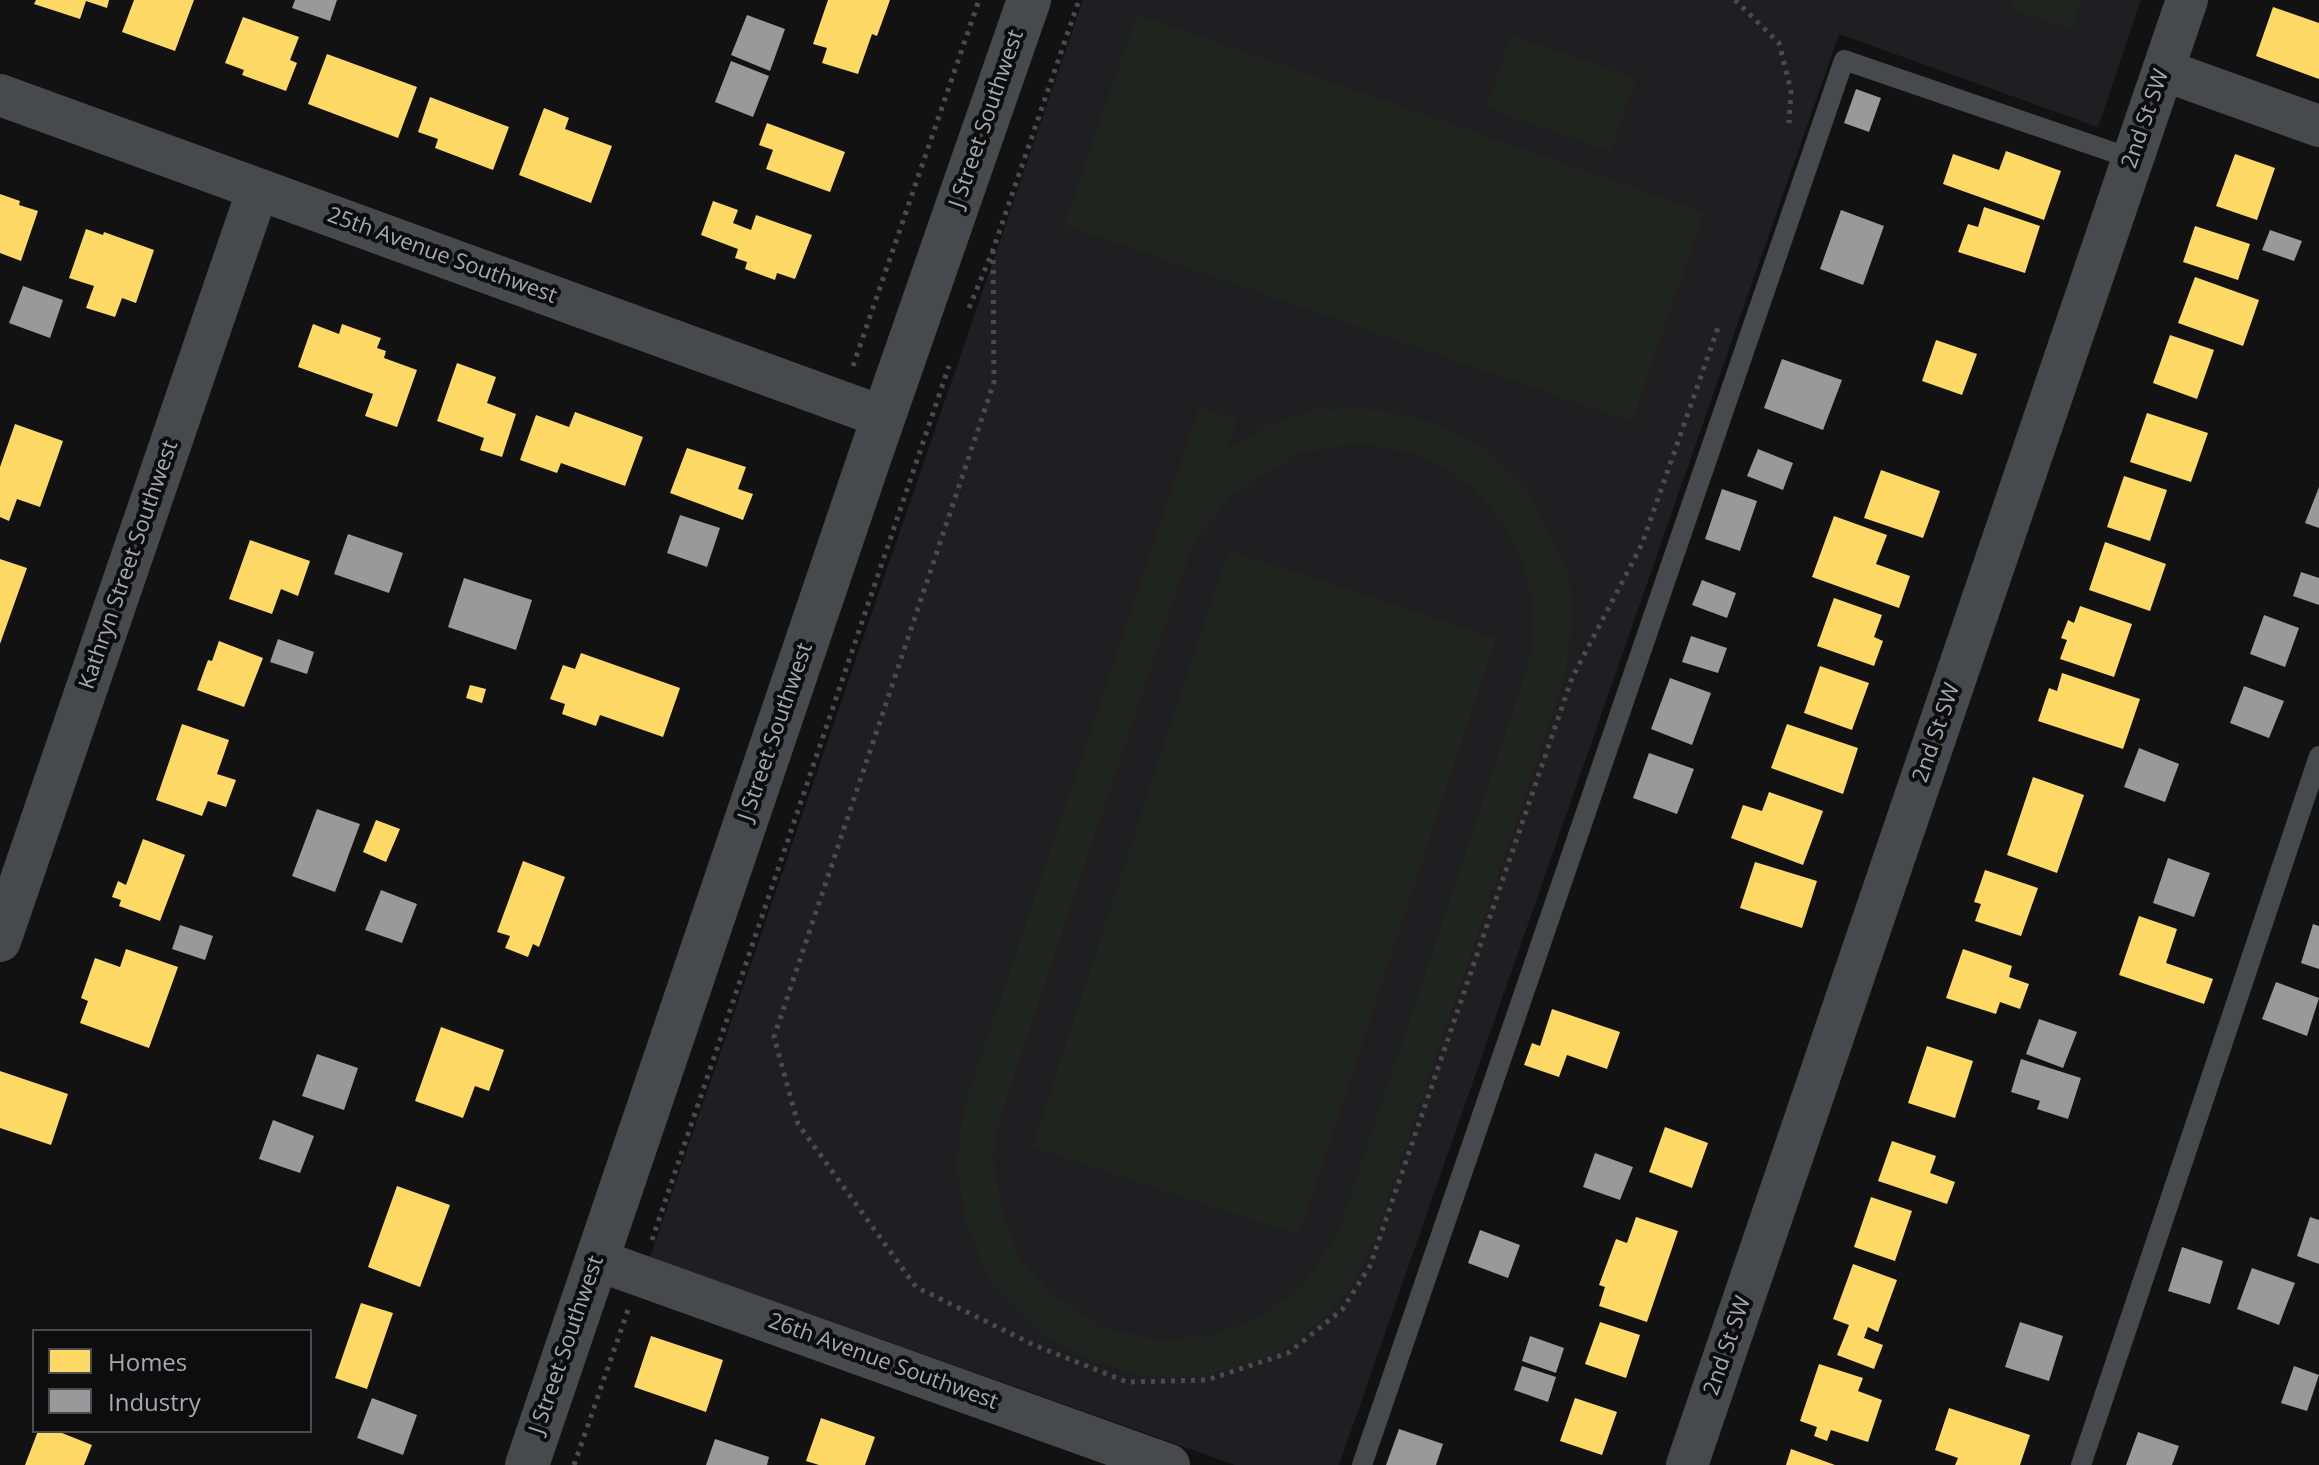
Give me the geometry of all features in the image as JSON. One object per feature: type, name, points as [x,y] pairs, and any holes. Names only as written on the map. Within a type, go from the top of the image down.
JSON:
[{"type":"street","name":"J Street Southwest","points":[[527,1465],[883,417],[1029,0]]},
{"type":"street","name":"2nd St SW","points":[[1687,1465],[2187,0]]},
{"type":"street","points":[[2163,70],[2319,126]]},
{"type":"street","name":"25th Avenue Southwest","points":[[0,95],[883,417]]},
{"type":"street","name":"Kathryn Street Southwest","points":[[0,941],[258,189]]},
{"type":"street","name":"26th Avenue Southwest","points":[[597,1260],[1169,1465]]},
{"type":"lane","points":[[1362,1465],[1844,60],[2133,159]]},
{"type":"lane","points":[[2081,1465],[2319,756]]},
{"type":"path","points":[[850,374],[979,0]]},
{"type":"path","points":[[967,313],[993,250],[1079,0]]},
{"type":"path","points":[[1735,0],[1779,43],[1791,91],[1789,125]]},
{"type":"path","points":[[993,250],[994,382],[774,1037],[798,1124],[916,1287],[1034,1345],[1127,1382],[1207,1380],[1288,1353],[1342,1310],[1370,1266],[1572,678],[1642,544],[1721,319]]},
{"type":"path","points":[[652,1242],[952,356]]},
{"type":"path","points":[[574,1465],[632,1298]]},
{"type":"shaded area","points":[[1083,0],[2141,0],[2098,127],[1839,34],[1339,1465],[1235,1465],[650,1257]]},
{"type":"shaded area","points":[[2014,0],[2081,0],[2071,29],[2011,9]]},
{"type":"shaded area","points":[[1137,14],[1704,212],[1632,422],[1064,225]]},
{"type":"shaded area","points":[[1511,35],[1636,78],[1611,152],[1486,108]]},
{"type":"shaded area","points":[[1200,406],[1237,420],[1227,447],[1269,425],[1320,408],[1382,410],[1436,424],[1484,449],[1526,487],[1567,569],[1573,610],[1565,678],[1373,1242],[1347,1291],[1298,1342],[1245,1366],[1195,1377],[1142,1376],[1091,1360],[1041,1333],[991,1283],[967,1227],[957,1172],[959,1136],[966,1101]],"holes":[[[1362,443],[1434,461],[1457,476],[1494,512],[1520,558],[1528,582],[1532,635],[1526,672],[1339,1230],[1305,1283],[1264,1315],[1207,1337],[1153,1339],[1100,1327],[1049,1291],[1020,1259],[1003,1215],[993,1159],[1001,1115],[1193,543],[1233,494],[1301,452]]]},
{"type":"shaded area","points":[[1228,550],[1496,638],[1299,1235],[1032,1147]]},
{"type":"building: Homes","points":[[36,0],[109,0],[107,8],[86,1],[80,19],[34,4]]},
{"type":"building: Homes","points":[[134,0],[194,0],[175,51],[122,32]]},
{"type":"building: Homes","points":[[828,0],[890,0],[877,36],[872,34],[858,74],[822,63],[827,48],[813,44]]},
{"type":"building: Homes","points":[[2273,7],[2319,23],[2319,79],[2256,56]]},
{"type":"building: Homes","points":[[243,17],[299,37],[290,60],[297,63],[286,91],[242,75],[244,70],[225,63]]},
{"type":"building: Homes","points":[[327,54],[417,87],[398,138],[308,104]]},
{"type":"building: Homes","points":[[430,97],[509,127],[493,170],[435,148],[438,139],[418,132]]},
{"type":"building: Homes","points":[[544,108],[569,118],[565,129],[612,146],[591,203],[519,175]]},
{"type":"building: Homes","points":[[767,123],[845,152],[830,192],[766,169],[773,150],[759,145]]},
{"type":"building: Homes","points":[[2006,151],[2061,171],[2044,220],[1943,184],[1953,154],[1999,170]]},
{"type":"building: Homes","points":[[2235,154],[2275,168],[2257,220],[2216,206]]},
{"type":"building: Homes","points":[[0,194],[38,211],[21,261],[0,253]]},
{"type":"building: Homes","points":[[713,201],[738,210],[733,223],[751,230],[756,215],[812,235],[795,279],[777,273],[775,280],[745,269],[747,262],[735,258],[738,249],[701,235]]},
{"type":"building: Homes","points":[[1984,207],[2040,226],[2025,273],[1958,252],[1968,224],[1978,227]]},
{"type":"building: Homes","points":[[2195,226],[2250,244],[2238,280],[2183,262]]},
{"type":"building: Homes","points":[[86,229],[103,235],[104,232],[154,250],[136,303],[122,298],[115,317],[86,308],[94,286],[69,278]]},
{"type":"building: Homes","points":[[2195,277],[2259,300],[2243,346],[2178,323]]},
{"type":"building: Homes","points":[[313,324],[339,334],[342,324],[381,338],[377,348],[386,351],[384,358],[417,370],[397,427],[365,416],[373,394],[298,367]]},
{"type":"building: Homes","points":[[2170,335],[2214,350],[2197,399],[2153,383]]},
{"type":"building: Homes","points":[[1936,340],[1977,354],[1962,395],[1922,381]]},
{"type":"building: Homes","points":[[457,363],[496,377],[487,403],[516,414],[502,457],[480,450],[484,438],[437,421]]},
{"type":"building: Homes","points":[[575,412],[643,437],[625,486],[561,463],[557,473],[520,460],[536,415],[569,427]]},
{"type":"building: Homes","points":[[2147,413],[2208,433],[2191,482],[2130,462]]},
{"type":"building: Homes","points":[[15,424],[63,441],[40,507],[17,499],[9,521],[0,517],[0,467]]},
{"type":"building: Homes","points":[[687,448],[746,467],[738,489],[753,494],[743,520],[670,493]]},
{"type":"building: Homes","points":[[1881,470],[1940,491],[1923,538],[1864,518]]},
{"type":"building: Homes","points":[[2124,476],[2167,490],[2150,541],[2107,527]]},
{"type":"building: Homes","points":[[1834,516],[1887,535],[1876,564],[1910,576],[1899,608],[1812,577]]},
{"type":"building: Homes","points":[[250,540],[310,561],[298,596],[281,589],[272,614],[229,599]]},
{"type":"building: Homes","points":[[2105,542],[2166,564],[2150,611],[2089,590]]},
{"type":"building: Homes","points":[[0,559],[27,568],[0,644]]},
{"type":"building: Homes","points":[[1834,598],[1882,615],[1874,637],[1883,641],[1874,666],[1817,646]]},
{"type":"building: Homes","points":[[2080,606],[2132,624],[2114,677],[2060,659],[2067,640],[2061,638],[2068,620],[2074,623]]},
{"type":"building: Homes","points":[[219,641],[263,658],[244,707],[197,690]]},
{"type":"building: Homes","points":[[581,653],[680,688],[663,737],[600,715],[596,726],[562,714],[565,704],[550,699],[563,665],[575,669]]},
{"type":"building: Homes","points":[[1820,666],[1869,683],[1852,730],[1804,713]]},
{"type":"building: Homes","points":[[2062,673],[2140,699],[2123,749],[2038,721],[2049,688],[2057,691]]},
{"type":"building: Homes","points":[[470,685],[486,689],[482,703],[466,698]]},
{"type":"building: Homes","points":[[182,724],[229,740],[217,774],[236,780],[226,807],[208,801],[202,816],[156,800]]},
{"type":"building: Homes","points":[[1787,724],[1858,748],[1843,794],[1771,768]]},
{"type":"building: Homes","points":[[2033,777],[2084,795],[2057,873],[2007,855]]},
{"type":"building: Homes","points":[[1769,792],[1823,811],[1803,865],[1731,838],[1743,805],[1762,811]]},
{"type":"building: Homes","points":[[376,820],[400,829],[386,862],[363,852]]},
{"type":"building: Homes","points":[[143,839],[185,855],[160,921],[119,906],[121,900],[112,897],[118,881],[126,885]]},
{"type":"building: Homes","points":[[523,861],[565,877],[539,947],[533,944],[528,957],[505,948],[510,936],[497,932]]},
{"type":"building: Homes","points":[[1755,862],[1817,881],[1802,928],[1740,908]]},
{"type":"building: Homes","points":[[1985,870],[2038,888],[2021,936],[1975,921],[1981,904],[1974,902]]},
{"type":"building: Homes","points":[[2139,916],[2177,929],[2166,963],[2213,979],[2204,1004],[2119,975]]},
{"type":"building: Homes","points":[[126,949],[178,967],[149,1048],[80,1023],[88,1001],[81,998],[95,958],[120,967]]},
{"type":"building: Homes","points":[[1963,949],[2012,966],[2009,977],[2029,984],[2020,1009],[2000,1002],[1996,1014],[1946,998]]},
{"type":"building: Homes","points":[[1552,1009],[1620,1032],[1607,1069],[1567,1055],[1559,1077],[1524,1065],[1532,1043],[1540,1046]]},
{"type":"building: Homes","points":[[441,1027],[504,1050],[489,1091],[475,1086],[463,1118],[415,1101]]},
{"type":"building: Homes","points":[[1927,1046],[1973,1061],[1955,1118],[1908,1103]]},
{"type":"building: Homes","points":[[0,1071],[68,1094],[51,1145],[0,1128]]},
{"type":"building: Homes","points":[[1665,1127],[1708,1143],[1692,1188],[1649,1172]]},
{"type":"building: Homes","points":[[1892,1141],[1936,1156],[1930,1173],[1955,1182],[1947,1204],[1878,1181]]},
{"type":"building: Homes","points":[[397,1186],[450,1205],[420,1287],[368,1267]]},
{"type":"building: Homes","points":[[1871,1197],[1912,1211],[1895,1261],[1854,1247]]},
{"type":"building: Homes","points":[[1636,1217],[1678,1231],[1647,1322],[1599,1306],[1605,1287],[1599,1285],[1616,1239],[1627,1243]]},
{"type":"building: Homes","points":[[1853,1264],[1897,1280],[1878,1332],[1868,1327],[1864,1338],[1883,1345],[1874,1369],[1837,1355],[1849,1325],[1833,1319]]},
{"type":"building: Homes","points":[[361,1303],[393,1313],[367,1389],[335,1378]]},
{"type":"building: Homes","points":[[1600,1322],[1640,1335],[1626,1378],[1585,1364]]},
{"type":"building: Homes","points":[[651,1336],[723,1360],[706,1412],[634,1387]]},
{"type":"building: Homes","points":[[1819,1364],[1863,1378],[1858,1391],[1882,1400],[1868,1442],[1831,1430],[1827,1441],[1814,1436],[1817,1427],[1800,1421]]},
{"type":"building: Homes","points":[[1575,1398],[1617,1412],[1602,1455],[1560,1441]]},
{"type":"building: Homes","points":[[1949,1408],[2030,1435],[2020,1465],[1955,1465],[1958,1458],[1935,1450]]},
{"type":"building: Homes","points":[[821,1418],[875,1437],[865,1465],[819,1465],[806,1461]]},
{"type":"building: Homes","points":[[37,1433],[62,1433],[92,1445],[84,1465],[25,1465]]},
{"type":"building: Homes","points":[[1791,1449],[1835,1465],[1786,1465]]},
{"type":"building: Industry","points":[[295,0],[337,0],[330,21],[292,8]]},
{"type":"building: Industry","points":[[747,15],[785,29],[770,71],[731,55]]},
{"type":"building: Industry","points":[[731,61],[769,76],[753,117],[715,102]]},
{"type":"building: Industry","points":[[1856,89],[1881,98],[1869,132],[1844,123]]},
{"type":"building: Industry","points":[[1841,210],[1884,226],[1863,285],[1820,269]]},
{"type":"building: Industry","points":[[2270,230],[2302,241],[2294,261],[2262,250]]},
{"type":"building: Industry","points":[[23,286],[63,300],[50,338],[9,323]]},
{"type":"building: Industry","points":[[1782,359],[1842,380],[1823,430],[1764,408]]},
{"type":"building: Industry","points":[[1758,449],[1793,463],[1783,490],[1747,476]]},
{"type":"building: Industry","points":[[2319,487],[2319,528],[2305,523]]},
{"type":"building: Industry","points":[[1722,489],[1757,501],[1740,551],[1705,539]]},
{"type":"building: Industry","points":[[680,515],[720,528],[707,567],[667,553]]},
{"type":"building: Industry","points":[[348,534],[403,553],[389,593],[334,574]]},
{"type":"building: Industry","points":[[2301,572],[2319,578],[2319,605],[2293,596]]},
{"type":"building: Industry","points":[[464,578],[532,600],[516,650],[448,627]]},
{"type":"building: Industry","points":[[1702,580],[1736,593],[1727,618],[1692,605]]},
{"type":"building: Industry","points":[[2264,615],[2299,628],[2285,667],[2250,654]]},
{"type":"building: Industry","points":[[1691,636],[1727,648],[1718,673],[1682,662]]},
{"type":"building: Industry","points":[[278,639],[314,652],[307,674],[270,662]]},
{"type":"building: Industry","points":[[1670,678],[1711,693],[1692,745],[1651,729]]},
{"type":"building: Industry","points":[[2244,686],[2284,701],[2269,738],[2230,723]]},
{"type":"building: Industry","points":[[2139,748],[2179,764],[2165,802],[2124,787]]},
{"type":"building: Industry","points":[[1649,753],[1694,769],[1677,814],[1633,798]]},
{"type":"building: Industry","points":[[317,809],[360,824],[335,892],[292,876]]},
{"type":"building: Industry","points":[[2168,858],[2210,873],[2194,917],[2153,903]]},
{"type":"building: Industry","points":[[381,890],[417,904],[402,943],[365,930]]},
{"type":"building: Industry","points":[[2313,924],[2319,926],[2319,969],[2301,963]]},
{"type":"building: Industry","points":[[180,925],[213,936],[205,960],[172,949]]},
{"type":"building: Industry","points":[[2276,982],[2319,998],[2307,1036],[2262,1019]]},
{"type":"building: Industry","points":[[2039,1019],[2077,1032],[2063,1068],[2026,1054]]},
{"type":"building: Industry","points":[[317,1054],[358,1068],[344,1110],[302,1096]]},
{"type":"building: Industry","points":[[2021,1059],[2081,1078],[2068,1119],[2037,1109],[2040,1101],[2011,1092]]},
{"type":"building: Industry","points":[[273,1120],[314,1136],[300,1173],[259,1159]]},
{"type":"building: Industry","points":[[1595,1153],[1633,1167],[1620,1200],[1583,1187]]},
{"type":"building: Industry","points":[[2310,1217],[2319,1220],[2319,1264],[2297,1256]]},
{"type":"building: Industry","points":[[1480,1230],[1520,1245],[1508,1278],[1468,1263]]},
{"type":"building: Industry","points":[[2182,1247],[2223,1261],[2210,1304],[2168,1291]]},
{"type":"building: Industry","points":[[2252,1268],[2295,1283],[2279,1325],[2237,1309]]},
{"type":"building: Industry","points":[[2020,1322],[2063,1336],[2049,1381],[2005,1367]]},
{"type":"building: Industry","points":[[1530,1336],[1564,1348],[1556,1373],[1522,1361]]},
{"type":"building: Industry","points":[[1522,1366],[1556,1377],[1548,1402],[1514,1390]]},
{"type":"building: Industry","points":[[2294,1366],[2319,1375],[2307,1411],[2281,1403]]},
{"type":"building: Industry","points":[[372,1398],[417,1415],[403,1455],[357,1438]]},
{"type":"building: Industry","points":[[1399,1429],[1443,1444],[1436,1465],[1386,1465]]},
{"type":"building: Industry","points":[[2138,1432],[2179,1446],[2172,1465],[2126,1465]]},
{"type":"building: Industry","points":[[715,1439],[769,1457],[767,1465],[706,1465]]}]
